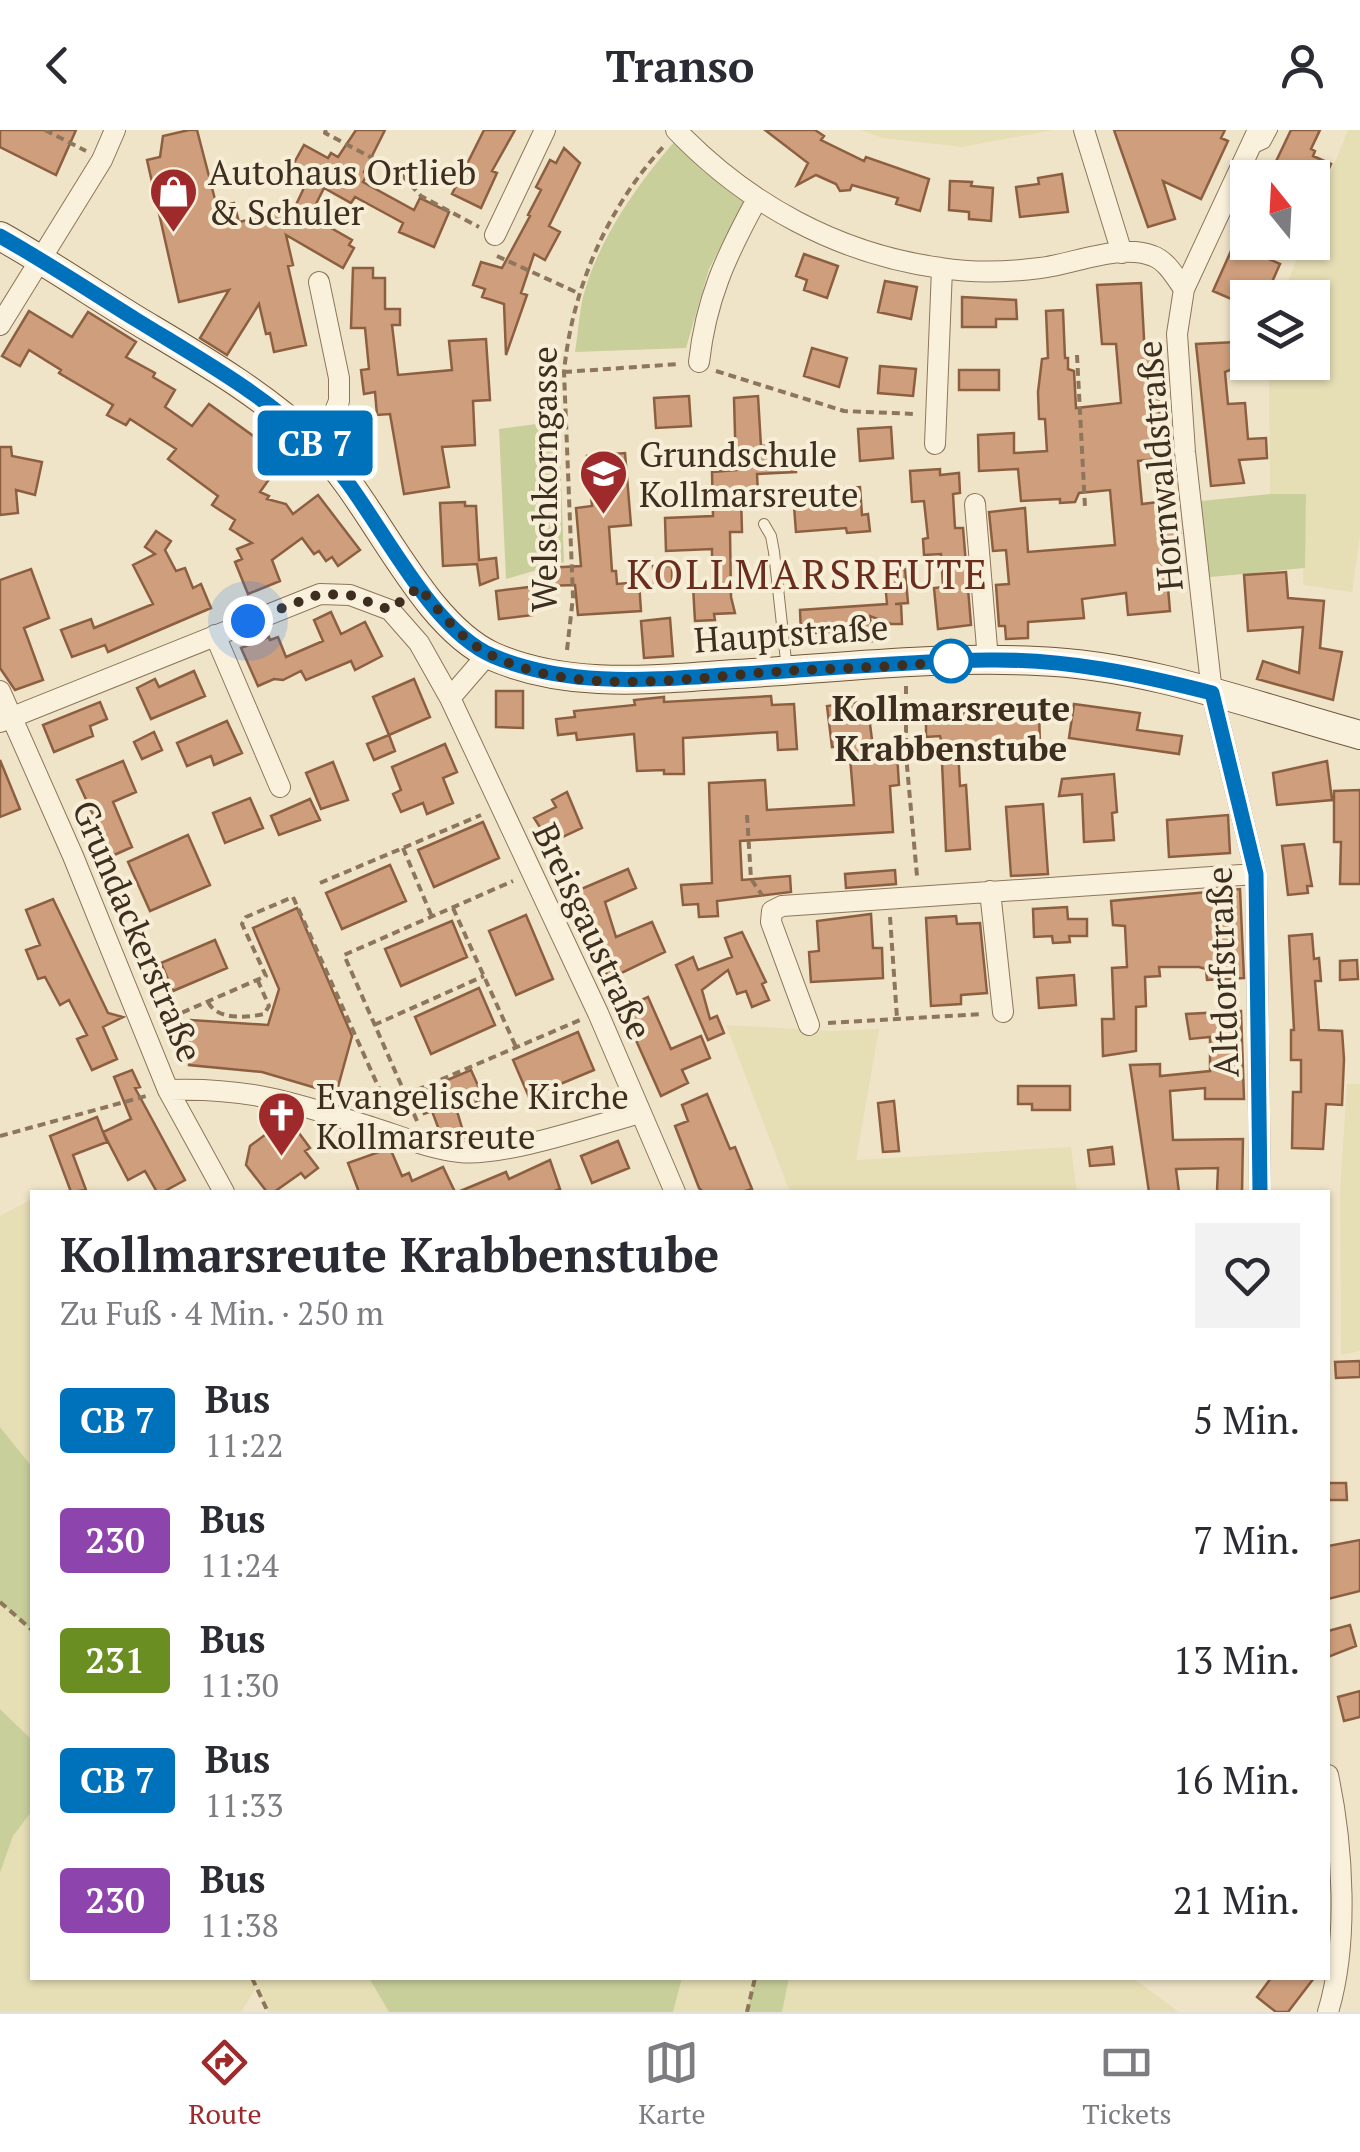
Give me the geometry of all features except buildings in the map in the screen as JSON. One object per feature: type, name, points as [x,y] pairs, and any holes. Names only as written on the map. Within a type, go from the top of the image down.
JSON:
[{"type":"main road","name":"Hauptstraße","points":[[0,236],[284,414],[337,468],[419,587],[451,624],[488,654],[523,668],[564,677],[648,680],[988,660],[1099,666],[1360,735]]},
{"type":"street","points":[[0,324],[102,160],[114,130]]},
{"type":"street","points":[[496,235],[546,130]]},
{"type":"street","points":[[1084,130],[1122,252]]},
{"type":"street","name":"Hornwaldstraße","points":[[1212,693],[1184,452],[1178,334],[1184,288],[1258,130]]},
{"type":"street","points":[[676,131],[712,167],[756,200],[805,227],[857,248],[942,268],[1037,269],[1122,252],[1153,256],[1166,264],[1184,288]]},
{"type":"street","points":[[698,362],[704,320],[716,281],[756,200]]},
{"type":"street","points":[[935,444],[942,268]]},
{"type":"street","points":[[320,282],[339,378],[338,401],[320,448]]},
{"type":"street","points":[[974,504],[988,660]]},
{"type":"street","points":[[6,720],[320,594],[350,595],[390,610],[419,587]]},
{"type":"street","name":"Breisgaustraße","points":[[390,610],[419,643],[450,698],[598,1012],[675,1190]]},
{"type":"street","points":[[214,635],[280,787]]},
{"type":"street","points":[[450,698],[488,654]]},
{"type":"street","name":"Grundackerstraße","points":[[0,691],[6,720],[73,856],[168,1090],[223,1190]]},
{"type":"street","name":"Altdorfstraße","points":[[1212,693],[1256,874],[1260,1190]]},
{"type":"street","points":[[808,1024],[771,922],[772,911],[782,906],[1256,874]]},
{"type":"street","points":[[990,890],[1003,1012]]},
{"type":"street","points":[[168,1090],[216,1088],[263,1094],[462,1153],[499,1149],[640,1113]]},
{"type":"street","points":[[1328,2012],[1334,1994],[1337,1819],[1330,1785]]},
{"type":"lane","points":[[1248,151],[1265,143],[1272,130]]},
{"type":"lane","points":[[764,524],[774,552],[787,671]]},
{"type":"path","points":[[46,130],[102,160]]},
{"type":"path","points":[[326,130],[325,133],[399,172],[420,196],[496,235],[489,252],[578,294]]},
{"type":"path","name":"Welschkorngasse","points":[[564,677],[572,597],[564,372],[568,335],[578,294],[614,214],[644,168],[676,131]]},
{"type":"path","points":[[1077,354],[1085,508]]},
{"type":"path","points":[[564,372],[698,362],[728,377],[844,411],[936,414]]},
{"type":"path","points":[[907,664],[906,755],[918,896]]},
{"type":"path","points":[[320,884],[499,807]]},
{"type":"path","points":[[747,815],[751,879],[772,911]]},
{"type":"path","points":[[403,848],[432,917]]},
{"type":"path","points":[[428,1145],[344,956],[531,874]]},
{"type":"path","points":[[152,1050],[182,1036],[179,1014],[266,976],[242,924],[246,917],[293,897],[387,1106],[377,1129]]},
{"type":"path","points":[[888,898],[898,1019]]},
{"type":"path","points":[[453,908],[516,1047]]},
{"type":"path","points":[[374,1024],[484,976]]},
{"type":"path","points":[[208,1002],[212,1011],[220,1014],[264,1014],[268,1006],[258,980]]},
{"type":"path","points":[[406,1094],[598,1012]]},
{"type":"path","points":[[808,1024],[1003,1012]]},
{"type":"path","points":[[0,1136],[168,1090]]},
{"type":"path","points":[[0,1602],[30,1628]]},
{"type":"path","points":[[253,1980],[268,2012]]},
{"type":"path","points":[[748,2012],[755,1980]]},
{"type":"shaded area","points":[[860,130],[1053,130],[962,147],[883,138]]},
{"type":"shaded area","points":[[1348,130],[1360,130],[1360,536],[1352,592],[1303,585],[1306,494],[1270,494],[1269,380],[1330,380],[1330,280],[1289,280],[1296,260],[1330,260],[1330,175]]},
{"type":"shaded area","points":[[726,1025],[833,1031],[879,1029],[856,1160],[1071,1147],[1077,1190],[789,1190]]},
{"type":"shaded area","points":[[1347,1084],[1360,1084],[1360,1351],[1341,1355],[1340,1191]]},
{"type":"shaded area","points":[[30,1200],[30,1464],[0,1427],[0,1216]]},
{"type":"shaded area","points":[[0,1602],[30,1628],[30,1738],[0,1709]]},
{"type":"shaded area","points":[[30,1814],[30,1980],[370,1980],[389,2012],[268,2012],[256,1988],[241,2012],[0,2012],[0,1873],[13,1836]]},
{"type":"shaded area","points":[[681,1980],[755,1980],[747,2012],[673,2012]]},
{"type":"shaded area","points":[[789,1980],[1136,1980],[1179,2012],[782,2012]]},
{"type":"green space","points":[[675,141],[703,171],[744,202],[709,269],[686,348],[575,352],[583,297],[598,255],[633,194]]},
{"type":"green space","points":[[559,421],[564,562],[506,579],[499,429]]},
{"type":"green space","points":[[1306,494],[1305,568],[1200,578],[1191,502]]},
{"type":"green space","points":[[0,1427],[30,1464],[30,1628],[0,1602]]},
{"type":"green space","points":[[0,1709],[30,1738],[30,1814],[13,1836],[0,1873]]},
{"type":"green space","points":[[370,1980],[681,1980],[673,2012],[389,2012]]},
{"type":"green space","points":[[755,1980],[789,1980],[782,2012],[747,2012]]},
{"type":"bus line","points":[[0,236],[284,414],[337,468],[419,587],[451,624],[488,654],[523,668],[564,677],[648,680],[952,661],[1039,660],[1133,673],[1212,693],[1256,874],[1260,1190]]},
{"type":"place","name":"Autohaus Ortlieb & Schuler","points":[[173,234]]},
{"type":"place","name":"Grundschule Kollmarsreute","points":[[604,516]]},
{"type":"place","name":"Kollmarsreute Krabbenstube","points":[[951,661]]},
{"type":"place","name":"Evangelische Kirche Kollmarsreute","points":[[281,1158]]},
{"type":"district","name":"KOLLMARSREUTE","points":[[808,573]]},
{"type":"route","points":[[248,621],[320,594],[350,595],[390,610],[419,587],[451,624],[488,654],[523,668],[564,677],[648,680],[951,661]]}]
